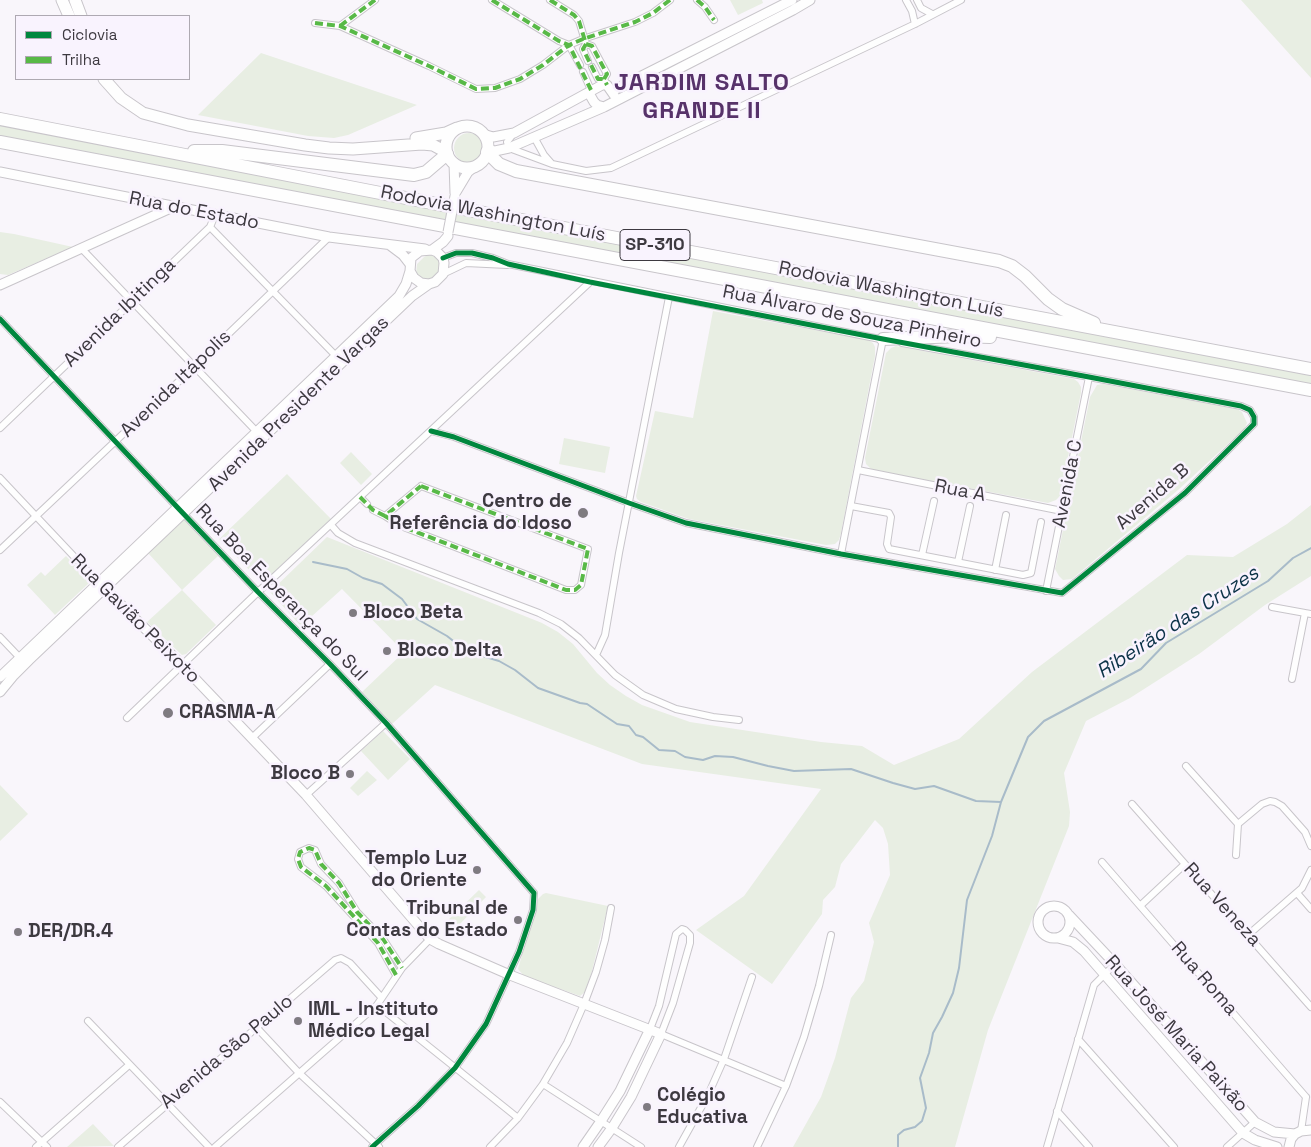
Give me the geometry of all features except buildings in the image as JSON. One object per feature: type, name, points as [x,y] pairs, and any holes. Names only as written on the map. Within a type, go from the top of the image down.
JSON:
[{"type":"highway","points":[[62,0],[69,15]]},
{"type":"highway","points":[[75,0],[80,15]]},
{"type":"highway","points":[[105,80],[120,98],[143,112],[188,125],[313,146],[353,148],[428,144],[449,156],[463,167],[478,164],[482,161],[487,150],[486,138],[478,129],[471,126],[457,128],[446,134],[392,141],[339,143],[286,136],[159,112],[133,99],[115,80]]},
{"type":"highway","name":"Rodovia Washington Luís","points":[[0,119],[1311,369]]},
{"type":"highway","points":[[449,156],[446,145],[448,138],[457,128]]},
{"type":"highway","name":"Rodovia Washington Luís","points":[[0,142],[1311,390]]},
{"type":"highway","points":[[487,150],[499,164],[516,171],[999,261],[1012,266],[1048,299],[1062,309],[1114,332]]},
{"type":"highway","points":[[170,152],[222,151],[414,175],[426,172],[449,156]]},
{"type":"highway","points":[[883,340],[970,336],[1066,345]]},
{"type":"street","points":[[340,26],[375,0]]},
{"type":"street","points":[[492,0],[559,41],[569,45],[591,90],[590,95],[594,102],[604,107]]},
{"type":"street","points":[[550,0],[574,15],[582,28],[585,42],[583,49],[588,61]]},
{"type":"street","points":[[315,22],[340,26],[476,89],[495,88],[520,79],[543,65],[569,45],[585,42],[635,22],[653,13],[670,0]]},
{"type":"street","points":[[697,0],[705,7],[714,20]]},
{"type":"street","points":[[483,134],[493,137],[514,133],[591,90],[602,85],[608,85],[700,46],[792,0]]},
{"type":"street","points":[[487,150],[494,151],[509,148],[604,107],[810,0]]},
{"type":"street","points":[[906,0],[912,11],[915,24]]},
{"type":"street","points":[[917,0],[921,8],[932,14]]},
{"type":"street","points":[[509,148],[552,164],[586,171],[604,170],[619,165],[915,24],[961,0]]},
{"type":"street","points":[[585,42],[592,46],[607,74],[608,85],[616,101]]},
{"type":"street","points":[[700,46],[705,55]]},
{"type":"street","points":[[592,68],[598,79],[608,85]]},
{"type":"street","points":[[509,148],[507,142],[514,133]]},
{"type":"street","points":[[534,137],[544,155],[552,164]]},
{"type":"street","points":[[442,258],[446,249],[455,194],[449,156]]},
{"type":"street","points":[[455,194],[468,172],[478,164]]},
{"type":"street","name":"Rua do Estado","points":[[0,172],[329,237],[428,249]]},
{"type":"street","points":[[0,285],[174,207]]},
{"type":"street","name":"Avenida Ibitinga","points":[[0,428],[210,227],[215,215]]},
{"type":"street","points":[[210,227],[340,360]]},
{"type":"street","points":[[410,268],[415,254],[443,242],[448,234]]},
{"type":"street","name":"Avenida Itápolis","points":[[0,550],[329,237]]},
{"type":"street","points":[[389,245],[403,255],[417,281],[429,284],[440,279],[443,274],[444,263],[442,258],[428,249]]},
{"type":"street","points":[[82,248],[257,432]]},
{"type":"street","name":"Rua Álvaro de Souza Pinheiro","points":[[442,258],[456,253],[472,253],[508,264],[590,282],[883,340],[1241,406],[1250,410],[1254,417]]},
{"type":"street","name":"Rua Álvaro de Souza Pinheiro","points":[[443,274],[466,263],[508,264]]},
{"type":"street","name":"Avenida Presidente Vargas","points":[[0,677],[22,660],[102,586],[340,360],[399,296],[406,284],[410,268]]},
{"type":"street","points":[[0,278],[10,280]]},
{"type":"street","points":[[127,718],[258,592],[590,282]]},
{"type":"street","name":"Avenida Presidente Vargas","points":[[181,511],[257,432],[412,296],[429,284]]},
{"type":"street","points":[[596,656],[604,635],[669,297]]},
{"type":"street","name":"Rua Boa Esperança do Sul","points":[[0,319],[258,592],[386,723],[534,893],[533,910],[510,975]]},
{"type":"street","points":[[841,554],[883,340]]},
{"type":"street","name":"Avenida C","points":[[1046,591],[1089,377]]},
{"type":"street","name":"Avenida B","points":[[1046,591],[1062,593],[1185,492],[1250,429],[1254,424],[1254,417]]},
{"type":"street","points":[[431,430],[463,440],[686,523],[841,554],[1046,591]]},
{"type":"street","name":"Rua A","points":[[858,470],[1062,511]]},
{"type":"street","name":"Rua Gavião Peixoto","points":[[0,478],[102,586],[306,795],[430,939]]},
{"type":"street","points":[[373,510],[401,526],[566,590],[571,591],[579,588],[583,581],[588,548],[422,486],[385,516]]},
{"type":"street","points":[[360,497],[367,504]]},
{"type":"street","points":[[922,555],[934,501]]},
{"type":"street","points":[[851,506],[889,513],[891,517],[889,549],[1023,575],[1031,573],[1041,522]]},
{"type":"street","points":[[958,562],[970,506]]},
{"type":"street","points":[[995,570],[1006,515]]},
{"type":"street","points":[[331,525],[338,533],[355,543],[540,613],[561,624],[579,638],[615,675],[643,695],[676,709],[739,720]]},
{"type":"street","points":[[1272,607],[1308,614],[1292,679]]},
{"type":"street","points":[[0,637],[22,660]]},
{"type":"street","name":"Avenida Presidente Vargas","points":[[0,692],[22,660]]},
{"type":"street","points":[[252,738],[330,664]]},
{"type":"street","points":[[306,795],[386,723]]},
{"type":"street","points":[[1186,766],[1238,824],[1236,855]]},
{"type":"street","points":[[1238,824],[1262,804],[1275,802],[1282,806],[1305,832],[1311,846]]},
{"type":"street","name":"Rua Veneza","points":[[1132,804],[1311,1007]]},
{"type":"street","points":[[355,914],[339,883],[321,864],[315,850],[309,848],[300,852],[298,859],[301,867],[326,886],[355,914],[381,941],[402,968]]},
{"type":"street","name":"Rua Roma","points":[[1102,862],[1308,1097]]},
{"type":"street","points":[[1141,905],[1185,864]]},
{"type":"street","points":[[1248,935],[1297,893],[1306,882],[1311,870]]},
{"type":"street","points":[[1297,893],[1311,909]]},
{"type":"street","points":[[1054,905],[1065,910],[1069,915],[1069,929],[1058,938],[1046,936],[1038,927],[1038,914],[1048,906],[1054,905]]},
{"type":"street","points":[[490,1147],[518,1118],[543,1084],[567,1043],[584,1004],[603,948],[611,908]]},
{"type":"street","name":"Rua José Maria Paixão","points":[[1069,915],[1255,1122],[1274,1132],[1311,1130]]},
{"type":"street","points":[[583,1147],[620,1091],[650,1029],[659,1006],[676,934],[682,929],[690,935],[690,943],[673,1003],[639,1081],[612,1128],[598,1147]]},
{"type":"street","points":[[757,1147],[786,1086],[804,1037],[831,935]]},
{"type":"street","name":"Rua José Maria Paixão","points":[[1058,938],[1077,944],[1243,1133],[1255,1140],[1277,1147]]},
{"type":"street","points":[[215,1147],[377,1005],[380,997],[396,975],[430,939],[510,975],[650,1029],[786,1086]]},
{"type":"street","points":[[381,941],[396,975]]},
{"type":"street","name":"Avenida São Paulo","points":[[118,1147],[331,963],[341,958],[350,963],[380,997]]},
{"type":"street","points":[[1047,1147],[1094,985],[1115,964]]},
{"type":"street","points":[[257,1028],[298,1073],[375,1146],[455,1068],[486,1024],[510,975]]},
{"type":"street","points":[[679,1147],[708,1095],[724,1059],[752,977]]},
{"type":"street","points":[[377,1005],[518,1118]]},
{"type":"street","points":[[88,1021],[209,1147]]},
{"type":"street","points":[[1078,1038],[1174,1147]]},
{"type":"street","points":[[36,1147],[129,1065]]},
{"type":"street","points":[[543,1084],[640,1147]]},
{"type":"street","points":[[1289,1147],[1291,1139],[1298,1132],[1308,1097]]},
{"type":"street","points":[[0,1102],[47,1147]]},
{"type":"street","points":[[1057,1112],[1089,1147]]},
{"type":"street","points":[[1227,1147],[1255,1122]]},
{"type":"shaded area","points":[[730,0],[762,0],[763,3],[738,15]]},
{"type":"shaded area","points":[[1241,0],[1311,0],[1311,78]]},
{"type":"shaded area","points":[[261,53],[417,105],[348,135],[334,138],[308,136],[198,115]]},
{"type":"shaded area","points":[[0,122],[1311,372],[1311,387],[0,138]]},
{"type":"shaded area","points":[[469,133],[480,137],[484,148],[480,159],[469,163],[458,159],[454,148],[458,137]]},
{"type":"shaded area","points":[[0,232],[73,247],[8,275],[0,274]]},
{"type":"shaded area","points":[[430,254],[435,254],[441,259],[438,278],[423,282],[416,274],[417,264]]},
{"type":"shaded area","points":[[713,311],[868,340],[873,343],[875,356],[841,533],[839,540],[835,544],[826,545],[689,519],[637,499],[636,496],[655,411],[693,418]]},
{"type":"shaded area","points":[[896,346],[1074,379],[1078,382],[1081,387],[1081,393],[1060,496],[1048,503],[870,468],[866,464],[865,458],[886,353]]},
{"type":"shaded area","points":[[1103,384],[1237,409],[1242,412],[1247,423],[1244,429],[1178,490],[1072,579],[1063,580],[1055,569],[1090,397],[1097,385]]},
{"type":"shaded area","points":[[564,438],[610,447],[605,473],[559,464]]},
{"type":"shaded area","points":[[351,452],[372,474],[361,485],[340,463]]},
{"type":"shaded area","points":[[287,474],[331,519],[263,584],[219,539]]},
{"type":"shaded area","points":[[1311,505],[1311,576],[1265,605],[1199,654],[1130,698],[1086,721],[1064,773],[1070,812],[1069,826],[988,1030],[955,1147],[793,1147],[821,1097],[835,1058],[851,998],[864,981],[874,942],[869,923],[890,875],[888,844],[883,828],[875,820],[841,864],[835,887],[823,900],[822,914],[772,984],[696,930],[744,896],[821,789],[642,764],[435,685],[392,724],[362,692],[404,652],[342,589],[301,626],[270,592],[327,537],[542,623],[558,632],[573,644],[597,673],[610,685],[642,705],[690,722],[821,742],[862,746],[894,765],[959,739],[1032,672],[1187,555],[1233,557],[1287,524]]},
{"type":"shaded area","points":[[184,520],[218,556],[182,590],[148,553]]},
{"type":"shaded area","points":[[66,556],[89,580],[89,583],[55,615],[27,585],[41,572],[45,576]]},
{"type":"shaded area","points":[[182,590],[216,625],[186,654],[182,655],[147,622]]},
{"type":"shaded area","points":[[383,731],[410,759],[388,780],[361,751]]},
{"type":"shaded area","points":[[367,771],[377,780],[358,796],[350,788]]},
{"type":"shaded area","points":[[0,785],[28,814],[0,841]]},
{"type":"shaded area","points":[[479,890],[486,897],[457,927],[449,919]]},
{"type":"shaded area","points":[[546,893],[608,906],[592,971],[585,992],[580,996],[524,976],[518,969],[538,899]]},
{"type":"shaded area","points":[[93,1124],[114,1146],[67,1147]]},
{"type":"waterway","name":"Ribeirão das Cruzes","points":[[898,1147],[898,1135],[904,1130],[915,1127],[922,1121],[926,1108],[920,1078],[929,1053],[933,1033],[953,993],[959,968],[967,900],[992,836],[1001,802],[1028,737],[1044,721],[1141,669],[1166,643],[1268,581],[1293,558],[1311,548]]},
{"type":"waterway","points":[[313,562],[347,569],[363,578],[382,584],[402,599],[417,619],[447,636],[466,651],[499,661],[515,670],[538,688],[587,704],[617,724],[629,726],[636,735],[643,737],[659,750],[675,751],[685,757],[703,760],[715,756],[733,757],[794,771],[851,769],[915,789],[934,786],[976,801],[1001,802]]},
{"type":"marked path","points":[[340,26],[375,0]]},
{"type":"marked path","points":[[492,0],[559,41],[569,45],[591,90]]},
{"type":"marked path","points":[[550,0],[574,15],[579,21],[586,44],[583,49],[598,79],[604,79]]},
{"type":"marked path","points":[[315,23],[340,26],[476,89],[495,88],[520,79],[543,65],[569,45],[635,22],[653,13],[670,0]]},
{"type":"marked path","points":[[697,0],[705,7],[714,20]]},
{"type":"marked path","points":[[586,44],[592,46],[607,74],[604,79],[607,85]]},
{"type":"marked path","points":[[421,486],[588,549],[581,585],[575,590],[566,590],[401,526],[385,516],[421,486]]},
{"type":"marked path","points":[[360,497],[373,510],[385,516]]},
{"type":"marked path","points":[[396,975],[378,943],[326,886],[301,867],[298,859],[300,852],[309,848],[315,850],[321,864],[339,883],[357,912],[383,939],[402,968]]},
{"type":"cycle path","points":[[431,431],[454,437],[686,523],[841,554],[1062,593],[1185,493],[1254,424],[1254,417],[1250,410],[1241,406],[590,282],[508,264],[472,253],[456,253],[443,258]]},
{"type":"cycle path","points":[[0,319],[258,592],[386,723],[534,893],[533,910],[519,952],[486,1024],[455,1068],[418,1106],[372,1147]]},
{"type":"place","name":"Centro de Referência do Idoso","points":[[583,513]]},
{"type":"place","name":"Bloco Beta","points":[[353,613]]},
{"type":"place","name":"Bloco Delta","points":[[387,651]]},
{"type":"place","name":"CRASMA-A","points":[[168,713]]},
{"type":"place","name":"Bloco B","points":[[350,774]]},
{"type":"place","name":"Templo Luz do Oriente","points":[[477,870]]},
{"type":"place","name":"Tribunal de Contas do Estado","points":[[518,920]]},
{"type":"place","name":"DER/DR.4","points":[[18,932]]},
{"type":"place","name":"IML - Instituto Médico Legal","points":[[298,1021]]},
{"type":"place","name":"Colégio Educativa","points":[[647,1107]]},
{"type":"district","name":"JARDIM SALTO GRANDE II","points":[[702,97]]}]
